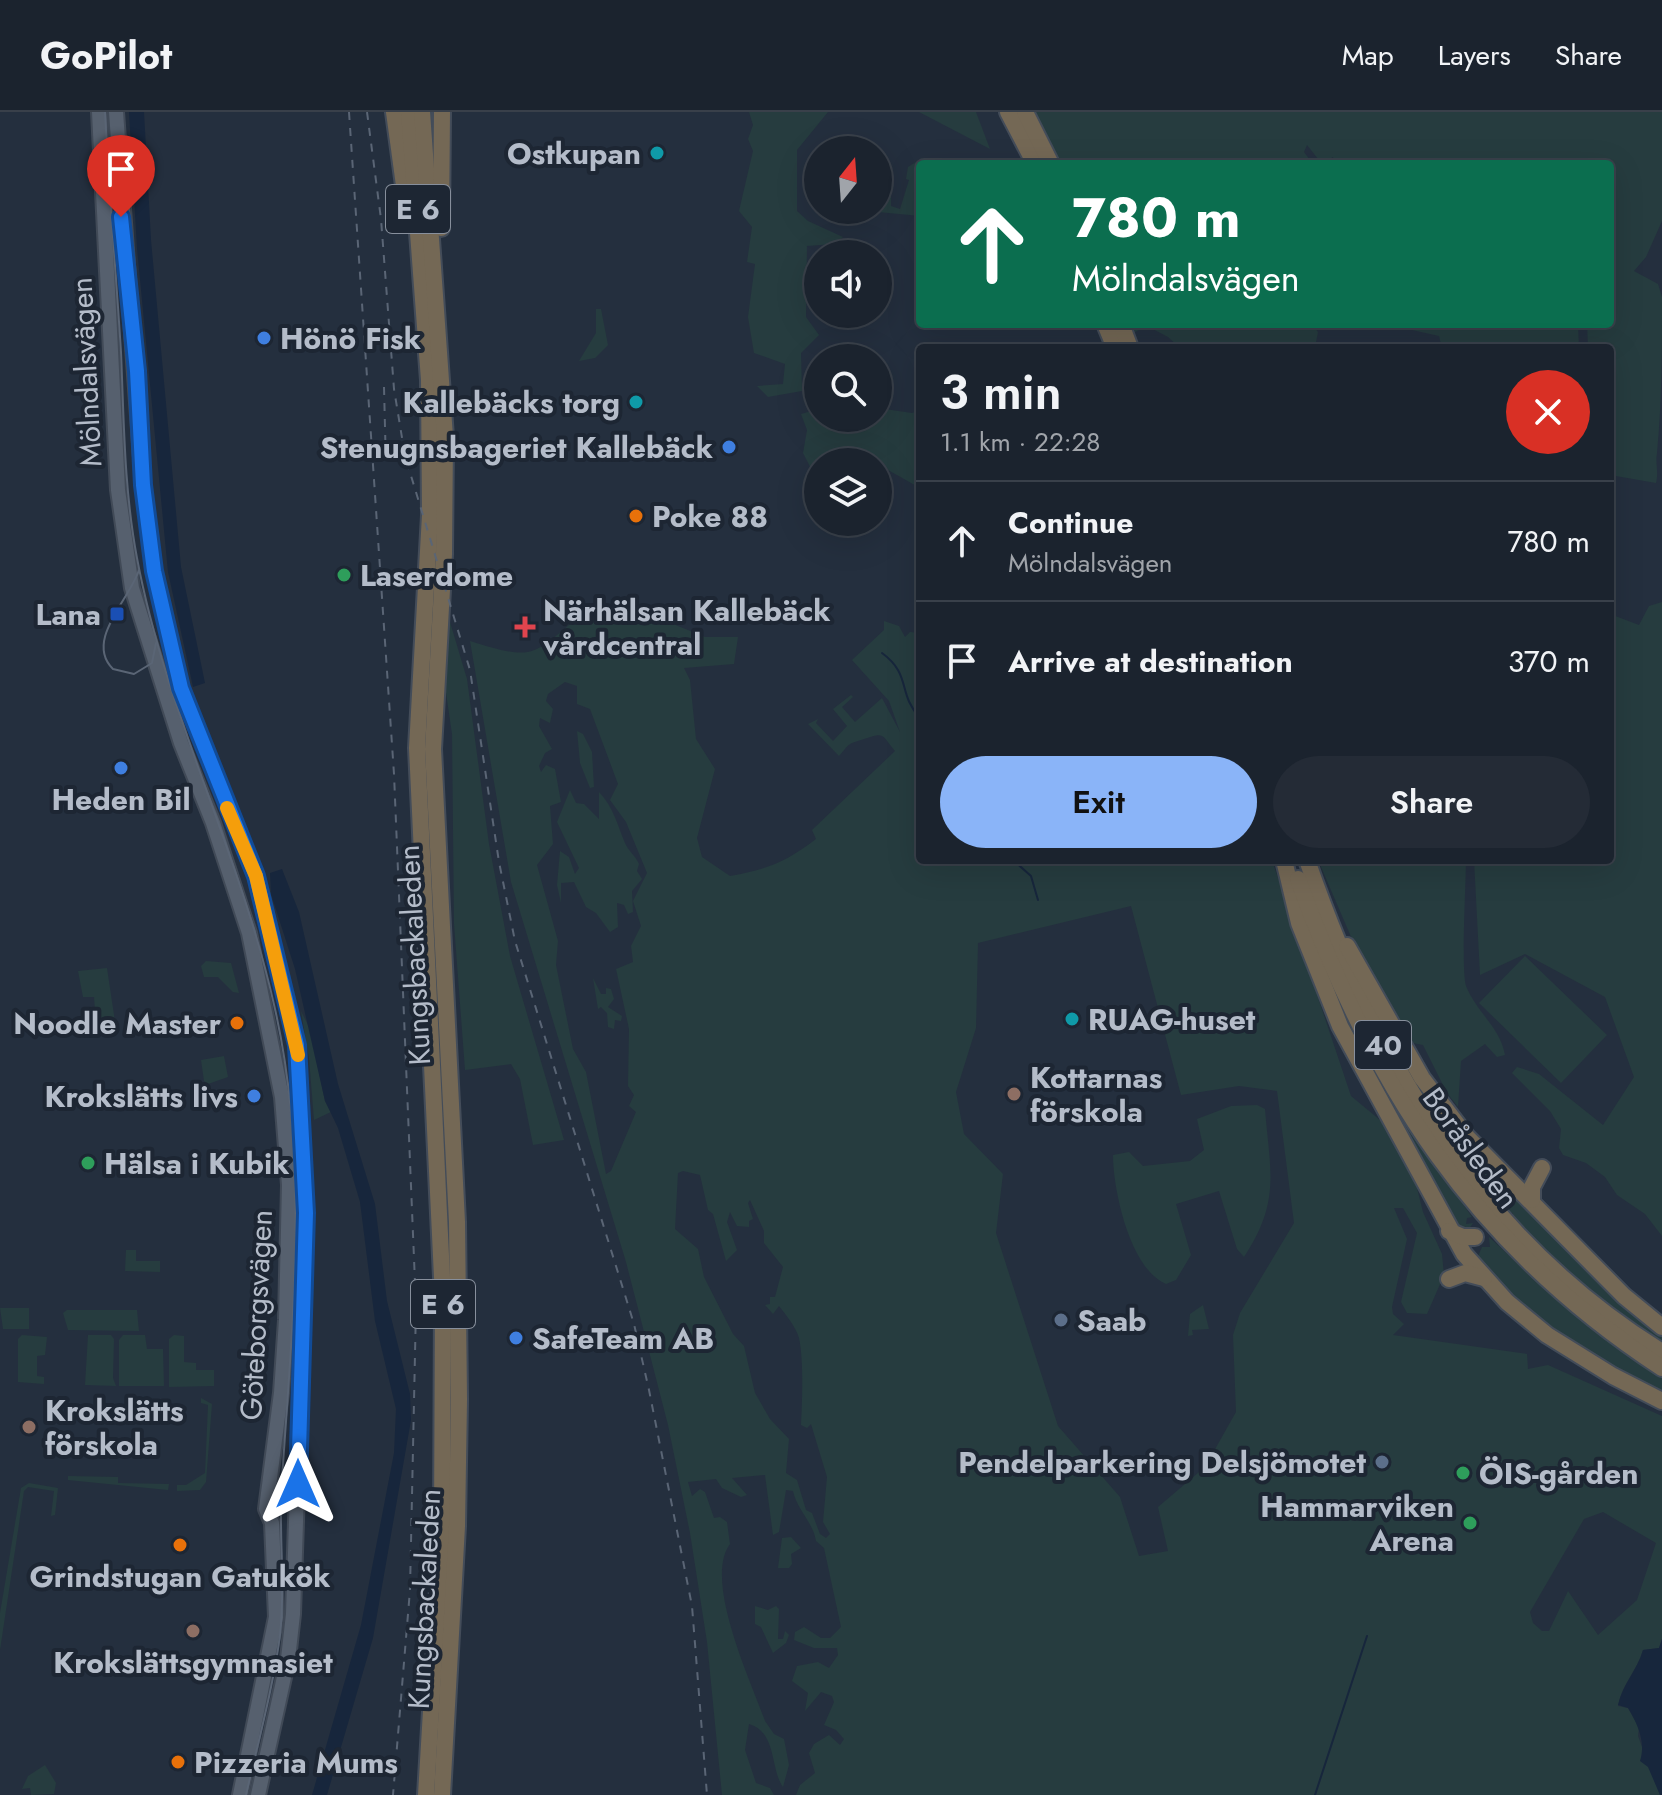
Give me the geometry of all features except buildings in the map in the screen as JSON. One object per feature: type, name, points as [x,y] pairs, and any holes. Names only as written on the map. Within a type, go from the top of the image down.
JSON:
[{"type":"highway","points":[[394,112],[424,307]]},
{"type":"highway","name":"Kungsbackaleden","points":[[409,112],[424,307],[431,477],[417,748],[440,1212],[443,1395],[442,1526],[426,1795]]},
{"type":"highway","name":"Kungsbackaleden","points":[[422,112],[437,294],[446,502],[433,749],[457,1222],[457,1526],[442,1795]]},
{"type":"highway","points":[[437,294],[442,112]]},
{"type":"highway","points":[[1008,112],[1033,160]]},
{"type":"highway","points":[[1025,112],[1049,160]]},
{"type":"highway","points":[[1285,864],[1299,923],[1340,1026],[1449,1231],[1484,1278],[1547,1335],[1613,1376],[1662,1401]]},
{"type":"highway","name":"Boråsleden","points":[[1293,864],[1338,980],[1379,1064],[1423,1137],[1505,1230],[1589,1317],[1662,1368]]},
{"type":"highway","name":"Boråsleden","points":[[1308,864],[1349,976],[1390,1059],[1477,1199]]},
{"type":"highway","points":[[1314,880],[1369,986],[1422,1078],[1467,1137],[1624,1296],[1662,1327]]},
{"type":"highway","points":[[1532,1200],[1532,1187],[1542,1168]]},
{"type":"highway","name":"Boråsleden","points":[[1505,1230],[1599,1308],[1662,1352]]},
{"type":"highway","points":[[1449,1231],[1463,1237],[1475,1237]]},
{"type":"highway","points":[[1449,1279],[1465,1273],[1484,1278]]},
{"type":"main road","name":"Mölndalsvägen","points":[[99,112],[118,490],[131,579],[142,627]]},
{"type":"main road","name":"Mölndalsvägen","points":[[116,112],[121,217],[137,371],[143,485],[154,571],[166,628]]},
{"type":"main road","name":"Göteborgsvägen","points":[[142,627],[249,933],[282,1097],[289,1225],[282,1389],[266,1514],[272,1523],[276,1617],[240,1795]]},
{"type":"main road","name":"Göteborgsvägen","points":[[166,628],[199,737],[256,876],[297,1045],[306,1213],[296,1502],[299,1511],[295,1521],[291,1635],[258,1795]]},
{"type":"main road","points":[[269,1501],[281,1494],[296,1502]]},
{"type":"main road","points":[[272,1523],[285,1526],[295,1521]]},
{"type":"green space","points":[[749,112],[828,112],[808,136],[804,136],[804,141],[797,150],[797,211],[804,217],[804,224],[815,224],[843,237],[840,240],[804,240],[804,328],[814,328],[819,335],[810,344],[804,344],[801,353],[802,391],[768,397],[757,386],[783,384],[785,364],[754,353],[748,317],[755,264],[747,262],[752,227],[739,211],[753,151],[748,139],[753,125]]},
{"type":"green space","points":[[919,112],[976,112],[990,149]]},
{"type":"green space","points":[[1034,112],[1662,112],[1662,221],[1646,257],[1634,271],[1658,284],[1662,297],[1656,483],[1614,476],[1614,344],[1588,344],[1587,328],[1614,328],[1614,160],[1333,160],[1333,157],[1319,160],[1307,145],[1304,152],[1310,160],[1058,160]]},
{"type":"green space","points":[[916,162],[916,216],[892,213],[892,206],[900,209],[909,180],[906,179],[908,167]]},
{"type":"green space","points":[[596,309],[601,309],[608,345],[595,358],[579,361],[596,333]]},
{"type":"green space","points":[[1151,328],[1315,328],[1318,332],[1316,342],[1311,344],[1176,344]]},
{"type":"green space","points":[[1578,328],[1579,344],[1441,344],[1439,336],[1412,330]]},
{"type":"green space","points":[[892,410],[916,412],[916,486],[892,472],[892,448],[804,448],[803,453],[807,432],[892,432]]},
{"type":"green space","points":[[1662,602],[1662,1236],[1645,1214],[1617,1195],[1605,1177],[1586,1163],[1563,1155],[1559,1148],[1561,1129],[1550,1111],[1512,1073],[1517,1067],[1539,1074],[1603,1125],[1634,1077],[1605,997],[1525,954],[1480,975],[1474,864],[1614,864],[1614,616],[1639,625],[1649,606]]},
{"type":"green space","points":[[586,611],[656,617],[705,637],[738,637],[734,664],[684,668],[690,680],[696,739],[715,769],[697,838],[702,857],[730,876],[776,864],[816,839],[812,830],[895,751],[879,735],[850,744],[839,756],[808,724],[818,719],[816,723],[833,741],[847,726],[833,709],[851,695],[853,697],[842,707],[855,722],[882,698],[900,732],[889,701],[852,660],[884,630],[884,621],[899,626],[905,637],[910,632],[916,633],[916,864],[1273,864],[1351,1096],[1386,1125],[1416,1184],[1423,1212],[1442,1254],[1444,1275],[1427,1314],[1407,1313],[1401,1302],[1417,1233],[1403,1208],[1394,1208],[1407,1239],[1392,1307],[1393,1314],[1404,1324],[1393,1335],[1527,1354],[1528,1369],[1548,1365],[1662,1416],[1662,1639],[1659,1648],[1643,1650],[1618,1706],[1628,1708],[1639,1727],[1638,1736],[1660,1795],[796,1795],[800,1785],[815,1773],[809,1753],[814,1744],[829,1735],[840,1745],[844,1739],[836,1730],[824,1725],[834,1702],[832,1696],[821,1692],[805,1711],[808,1693],[792,1681],[797,1666],[818,1662],[829,1668],[838,1655],[837,1648],[814,1648],[794,1640],[795,1632],[804,1627],[821,1638],[830,1638],[841,1627],[824,1548],[816,1541],[793,1491],[786,1490],[779,1532],[773,1535],[765,1475],[732,1478],[747,1495],[741,1497],[722,1488],[716,1479],[688,1482],[692,1496],[700,1489],[705,1492],[714,1518],[720,1517],[727,1522],[730,1544],[723,1560],[722,1581],[732,1631],[765,1721],[774,1734],[784,1739],[789,1765],[783,1787],[769,1743],[758,1728],[749,1724],[745,1750],[756,1783],[770,1788],[774,1795],[722,1795],[707,1642],[690,1533],[668,1425],[626,1262],[511,882],[470,641],[523,653],[544,645]],"holes":[[[565,682],[577,686],[577,704],[590,709],[618,784],[610,800],[626,822],[647,873],[633,901],[641,926],[631,946],[633,962],[616,969],[629,1029],[628,1086],[634,1095],[629,1106],[636,1112],[611,1171],[606,1174],[586,1072],[573,1049],[556,965],[558,941],[537,865],[553,844],[550,806],[561,802],[555,769],[546,765],[541,772],[539,766],[545,753],[552,749],[539,726],[540,718],[550,723],[553,709],[546,701],[548,694]],[[1131,906],[1181,1095],[1239,1086],[1277,1091],[1294,1223],[1240,1313],[1233,1335],[1236,1412],[1205,1467],[1158,1507],[1168,1551],[1139,1556],[1120,1497],[1058,1426],[996,1233],[1003,1174],[964,1134],[956,1092],[976,1028],[978,943]],[[683,1171],[700,1175],[708,1210],[713,1214],[726,1261],[737,1250],[727,1222],[730,1212],[737,1226],[749,1227],[749,1221],[753,1219],[748,1203],[750,1200],[764,1231],[764,1243],[783,1267],[775,1297],[770,1297],[770,1304],[765,1305],[773,1314],[779,1306],[799,1338],[801,1425],[807,1428],[811,1424],[827,1477],[823,1522],[830,1534],[826,1538],[820,1534],[812,1513],[806,1510],[797,1480],[786,1473],[789,1439],[770,1419],[755,1393],[744,1346],[733,1334],[704,1277],[698,1249],[675,1229],[678,1173]],[[1603,1512],[1656,1543],[1637,1600],[1598,1635],[1568,1591],[1549,1631],[1542,1631],[1533,1623],[1530,1612],[1584,1519]]]},
{"type":"green space","points":[[447,612],[467,679],[489,844],[510,956],[564,1140],[533,1145],[520,1079],[511,1064],[465,1070],[454,924],[452,734],[445,686]]},
{"type":"green space","points":[[577,731],[583,734],[592,752],[594,787],[590,788],[580,763]]},
{"type":"green space","points":[[570,790],[576,803],[584,804],[599,819],[599,792],[612,810],[626,846],[639,864],[637,871],[642,879],[632,891],[633,912],[628,914],[624,905],[617,903],[618,927],[610,932],[596,913],[586,907],[574,882],[561,883],[561,903],[557,885],[560,851],[569,857],[575,874],[579,868],[557,822]]},
{"type":"green space","points":[[1320,864],[1466,864],[1466,986],[1498,1036],[1505,1055],[1497,1057],[1485,1044],[1461,1061],[1458,1107],[1447,1093],[1423,1045],[1408,1042],[1367,974]]},
{"type":"green space","points":[[1525,956],[1607,1035],[1561,1083],[1479,1003]]},
{"type":"green space","points":[[206,961],[231,963],[239,993],[233,992],[218,977],[204,977],[201,966]]},
{"type":"green space","points":[[107,968],[117,1035],[97,1036],[94,997],[83,997],[78,971]]},
{"type":"green space","points":[[593,978],[601,994],[606,994],[606,988],[611,989],[614,999],[608,1007],[622,1016],[621,1021],[615,1020],[614,1029],[608,1027],[607,1013],[601,1007],[598,1009]]},
{"type":"green space","points":[[1364,986],[1499,1179],[1495,1189],[1490,1186],[1486,1189],[1413,1085]]},
{"type":"green space","points":[[301,1011],[310,1029],[325,1101],[331,1112],[314,1120],[309,1059]]},
{"type":"green space","points":[[1345,1017],[1390,1101],[1472,1217],[1467,1218],[1466,1224],[1473,1223],[1467,1232],[1457,1229],[1357,1048]]},
{"type":"green space","points":[[224,1056],[228,1077],[208,1084],[204,1081],[201,1060]]},
{"type":"green space","points":[[1257,1105],[1265,1109],[1270,1185],[1264,1219],[1256,1237],[1244,1257],[1237,1249],[1219,1191],[1176,1204],[1191,1255],[1176,1280],[1166,1284],[1153,1276],[1133,1246],[1120,1207],[1113,1155],[1129,1152],[1143,1166],[1190,1161],[1204,1150],[1197,1119],[1231,1106]]},
{"type":"green space","points":[[1520,1197],[1662,1333],[1662,1344],[1583,1287],[1512,1220],[1513,1213],[1505,1212]]},
{"type":"green space","points":[[1489,1237],[1583,1322],[1662,1377],[1662,1394],[1574,1346],[1514,1302],[1476,1261],[1482,1247],[1490,1247]]},
{"type":"green space","points":[[126,1250],[136,1250],[136,1261],[160,1261],[160,1272],[125,1271]]},
{"type":"green space","points":[[1203,1305],[1209,1329],[1192,1330],[1193,1335],[1188,1336],[1190,1314]]},
{"type":"green space","points":[[0,1308],[29,1308],[29,1329],[3,1329]]},
{"type":"green space","points":[[67,1310],[137,1310],[139,1331],[68,1330],[63,1313]]},
{"type":"green space","points":[[22,1335],[47,1337],[45,1355],[37,1356],[37,1376],[44,1377],[44,1384],[18,1382],[18,1339]]},
{"type":"green space","points":[[88,1335],[111,1335],[114,1339],[113,1378],[116,1386],[85,1385]]},
{"type":"green space","points":[[123,1335],[145,1335],[147,1349],[163,1349],[164,1386],[119,1386],[119,1340]]},
{"type":"green space","points":[[174,1335],[184,1336],[184,1362],[196,1363],[196,1370],[214,1370],[214,1386],[169,1387],[169,1339]]},
{"type":"green space","points":[[201,1398],[212,1404],[206,1482],[200,1490],[177,1491],[177,1485],[186,1485],[205,1473],[208,1405],[201,1403]]},
{"type":"green space","points":[[68,1476],[118,1477],[118,1483],[169,1484],[168,1490],[68,1480]]},
{"type":"green space","points":[[29,1483],[58,1488],[55,1515],[51,1516],[54,1491],[28,1487],[24,1491],[0,1650],[0,1613],[21,1488]]},
{"type":"green space","points":[[791,1537],[801,1548],[791,1554],[792,1564],[789,1568],[778,1568],[782,1538]]},
{"type":"green space","points":[[755,1606],[768,1610],[776,1606],[779,1609],[778,1639],[783,1639],[785,1631],[789,1635],[786,1643],[773,1653],[761,1627],[755,1624]]},
{"type":"green space","points":[[45,1765],[56,1783],[54,1794],[31,1795],[30,1788],[22,1789],[28,1776]]},
{"type":"water","points":[[129,112],[144,112],[151,240],[181,567],[205,683],[193,687],[168,572],[137,248]]},
{"type":"water","points":[[282,869],[299,912],[338,1084],[375,1204],[387,1301],[410,1394],[411,1420],[373,1638],[327,1795],[312,1795],[361,1625],[394,1453],[396,1409],[375,1321],[360,1202],[338,1128],[325,1101],[295,969],[271,894],[270,873]]},
{"type":"water","points":[[1662,1639],[1660,1795],[1648,1767],[1640,1761],[1641,1740],[1635,1721],[1628,1708],[1618,1705],[1643,1650],[1659,1648]]},
{"type":"waterway","points":[[882,653],[897,669],[916,713]]},
{"type":"waterway","points":[[1018,864],[1031,876],[1038,900]]},
{"type":"waterway","points":[[1315,1795],[1367,1636]]},
{"type":"tram line","points":[[105,112],[127,481],[137,558],[166,672],[260,952],[286,1067],[292,1126],[295,1244],[281,1499],[282,1616],[265,1715],[246,1795]]},
{"type":"tram line","points":[[139,570],[106,633],[105,658],[113,669],[134,674],[152,663],[156,643]]},
{"type":"railway","points":[[349,112],[394,774],[416,1307],[410,1590],[393,1795]]},
{"type":"railway","points":[[367,112],[381,219],[394,389],[405,456],[470,670],[499,862],[515,941],[634,1324],[649,1390],[692,1606],[707,1795]]},
{"type":"railway","points":[[384,387],[386,467]]},
{"type":"slow traffic","points":[[227,808],[256,876],[283,994],[295,1029],[298,1055]]},
{"type":"place","name":"Ostkupan","points":[[657,153]]},
{"type":"place","name":"Hönö Fisk","points":[[264,338]]},
{"type":"place","name":"Kallebäcks torg","points":[[636,402]]},
{"type":"place","name":"Stenugnsbageriet Kallebäck","points":[[729,447]]},
{"type":"place","name":"Poke 88","points":[[636,516]]},
{"type":"place","name":"Laserdome","points":[[344,575]]},
{"type":"place","name":"Lana","points":[[117,614]]},
{"type":"place","name":"Närhälsan Kallebäck vårdcentral","points":[[525,627]]},
{"type":"place","name":"Heden Bil","points":[[121,768]]},
{"type":"place","name":"RUAG-huset","points":[[1072,1019]]},
{"type":"place","name":"Noodle Master","points":[[237,1023]]},
{"type":"place","name":"Kottarnas förskola","points":[[1014,1094]]},
{"type":"place","name":"Krokslätts livs","points":[[254,1096]]},
{"type":"place","name":"Hälsa i Kubik","points":[[88,1163]]},
{"type":"place","name":"Saab","points":[[1061,1320]]},
{"type":"place","name":"SafeTeam AB","points":[[516,1338]]},
{"type":"place","name":"Krokslätts förskola","points":[[29,1427]]},
{"type":"place","name":"Pendelparkering Delsjömotet","points":[[1382,1462]]},
{"type":"place","name":"ÖIS-gården","points":[[1463,1473]]},
{"type":"place","name":"Hammarviken Arena","points":[[1470,1523]]},
{"type":"place","name":"Grindstugan Gatukök","points":[[180,1545]]},
{"type":"place","name":"Krokslättsgymnasiet","points":[[193,1631]]},
{"type":"place","name":"Pizzeria Mums","points":[[178,1762]]},
{"type":"route","points":[[121,217],[135,339],[146,519],[154,571],[181,688],[256,876],[283,994],[295,1029],[306,1170],[298,1484]]}]
